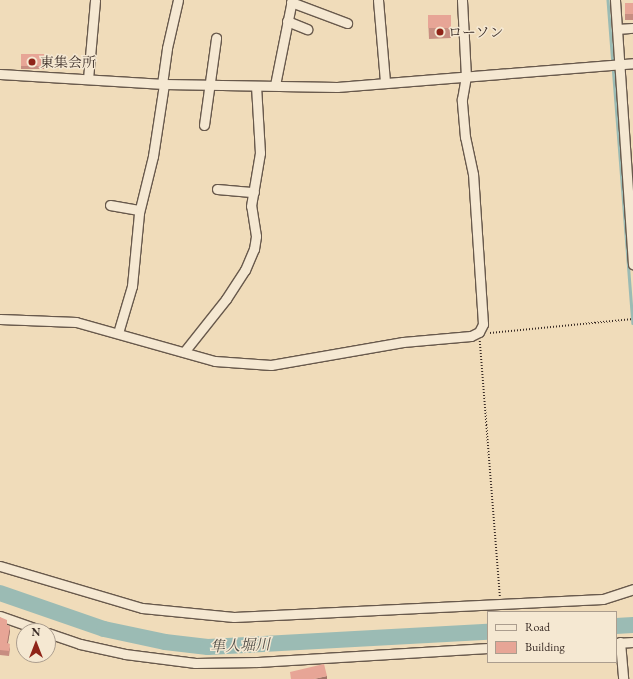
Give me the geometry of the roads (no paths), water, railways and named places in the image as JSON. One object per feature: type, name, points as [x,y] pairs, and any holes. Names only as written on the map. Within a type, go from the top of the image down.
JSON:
[{"type":"street","points":[[88,79],[95,0]]},
{"type":"street","points":[[118,333],[132,286],[139,210],[153,156],[167,48],[178,0]]},
{"type":"street","points":[[378,0],[385,82]]},
{"type":"street","points":[[0,319],[70,322],[118,333],[215,361],[271,365],[403,342],[471,336],[479,332],[483,324],[473,174],[465,136],[462,99],[466,77],[462,0]]},
{"type":"street","points":[[275,85],[292,1],[347,23]]},
{"type":"street","points":[[627,5],[615,3],[631,216],[633,264]]},
{"type":"street","points":[[287,21],[307,29]]},
{"type":"street","points":[[617,29],[633,28]]},
{"type":"street","points":[[204,125],[208,85],[216,38]]},
{"type":"street","points":[[0,74],[163,84],[337,86],[633,63]]},
{"type":"street","points":[[184,352],[226,299],[245,270],[256,236],[251,206],[260,153],[256,86]]},
{"type":"street","points":[[623,116],[633,116]]},
{"type":"street","points":[[217,189],[254,192]]},
{"type":"street","points":[[110,205],[139,210]]},
{"type":"street","points":[[0,566],[142,608],[191,615],[274,616],[501,605],[603,599],[633,589]]},
{"type":"street","points":[[0,616],[20,623]]},
{"type":"street","points":[[56,636],[80,644],[126,654],[195,663],[258,662],[487,648]]},
{"type":"street","points":[[623,679],[618,643],[633,642]]},
{"type":"waterway","points":[[608,0],[633,323]]},
{"type":"waterway","name":"隼人堀川","points":[[0,593],[104,629],[165,642],[208,647],[487,632]]},
{"type":"waterway","name":"隼人堀川","points":[[617,626],[633,625]]},
{"type":"place","name":"ローソン","points":[[440,32]]},
{"type":"place","name":"東集会所","points":[[32,62]]}]
